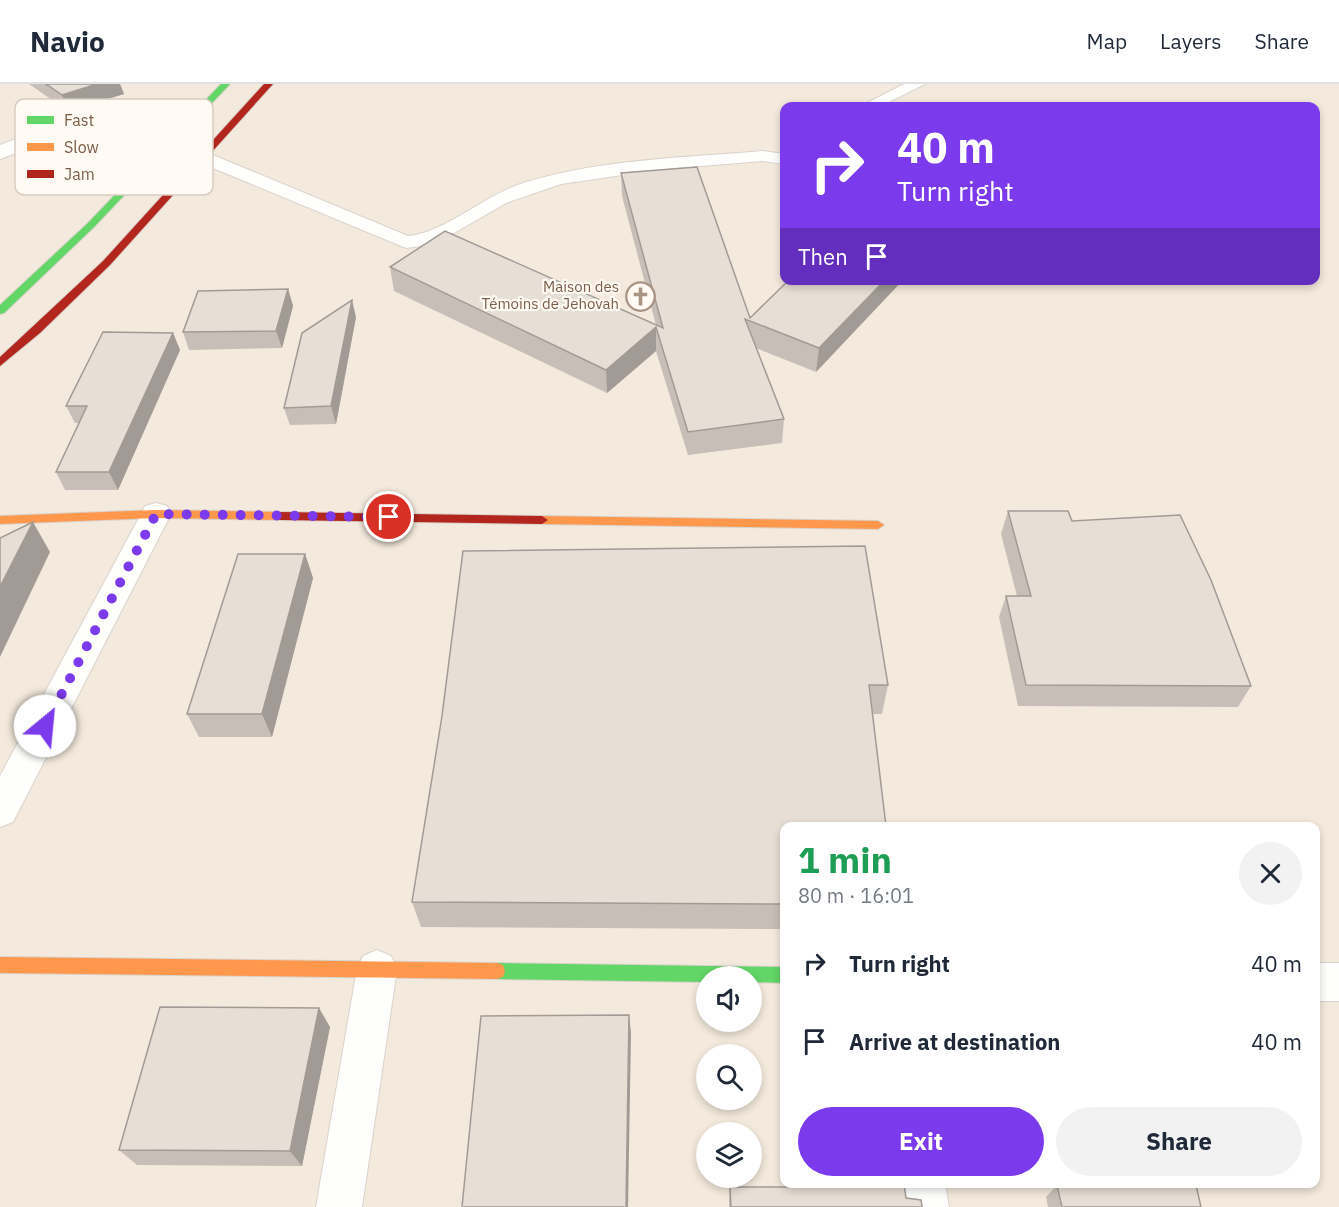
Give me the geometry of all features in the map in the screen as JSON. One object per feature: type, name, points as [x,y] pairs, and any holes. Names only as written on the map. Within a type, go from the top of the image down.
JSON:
[{"type":"street","points":[[212,99],[226,84]]},
{"type":"street","points":[[213,144],[269,84]]},
{"type":"street","points":[[0,311],[120,195]]},
{"type":"street","points":[[0,363],[42,329],[168,195]]},
{"type":"street","points":[[0,520],[156,514],[878,525]]},
{"type":"street","points":[[0,811],[156,514]]},
{"type":"street","points":[[0,965],[780,975]]},
{"type":"street","points":[[339,1207],[377,969]]},
{"type":"street","points":[[1320,982],[1339,982]]},
{"type":"street","points":[[924,1188],[926,1207]]},
{"type":"lane","points":[[878,102],[917,84]]},
{"type":"lane","points":[[763,156],[780,148]]},
{"type":"lane","points":[[213,162],[406,242],[418,243],[428,240],[501,198],[549,181],[600,172],[763,156],[780,158]]},
{"type":"shaded area","points":[[0,84],[1339,84],[1339,1207],[0,1207]]},
{"type":"building","points":[[46,84],[97,84],[62,95]]},
{"type":"building","points":[[697,167],[750,318],[784,285],[880,285],[819,348],[745,319],[784,419],[688,432],[656,327],[606,370],[390,267],[445,231],[663,328],[621,173]]},
{"type":"building","points":[[288,289],[276,331],[183,332],[198,291]]},
{"type":"building","points":[[352,300],[331,406],[284,408],[302,333]]},
{"type":"building","points":[[103,332],[173,333],[109,472],[56,472],[87,406],[66,406]]},
{"type":"building","points":[[1008,511],[1068,511],[1072,521],[1180,515],[1211,580],[1251,686],[1026,685],[1006,596],[1031,596]]},
{"type":"building","points":[[33,522],[0,587],[0,538]]},
{"type":"building","points":[[865,546],[888,685],[869,685],[886,822],[780,822],[780,904],[412,902],[442,716],[463,551]]},
{"type":"building","points":[[238,554],[305,554],[262,714],[187,714]]},
{"type":"building","points":[[160,1007],[319,1008],[290,1151],[119,1150]]},
{"type":"building","points":[[629,1015],[626,1207],[462,1207],[481,1016]]},
{"type":"building","points":[[780,1187],[905,1188],[906,1198],[921,1200],[922,1207],[731,1207],[730,1188]]},
{"type":"building","points":[[1058,1188],[1197,1188],[1201,1207],[1062,1207]]},
{"type":"traffic: fast","points":[[212,99],[226,84]]},
{"type":"traffic: fast","points":[[0,311],[120,195]]},
{"type":"traffic: fast","points":[[497,971],[780,975]]},
{"type":"traffic: slow","points":[[0,520],[156,514],[280,516]]},
{"type":"traffic: slow","points":[[542,520],[878,525]]},
{"type":"traffic: slow","points":[[0,965],[497,971]]},
{"type":"traffic: jam","points":[[213,146],[269,84]]},
{"type":"traffic: jam","points":[[0,363],[72,297],[169,195]]},
{"type":"traffic: jam","points":[[280,516],[542,520]]},
{"type":"place","name":"Maison des Témoins de Jehovah","points":[[640,296]]},
{"type":"route","points":[[45,726],[156,514],[389,517]]}]
